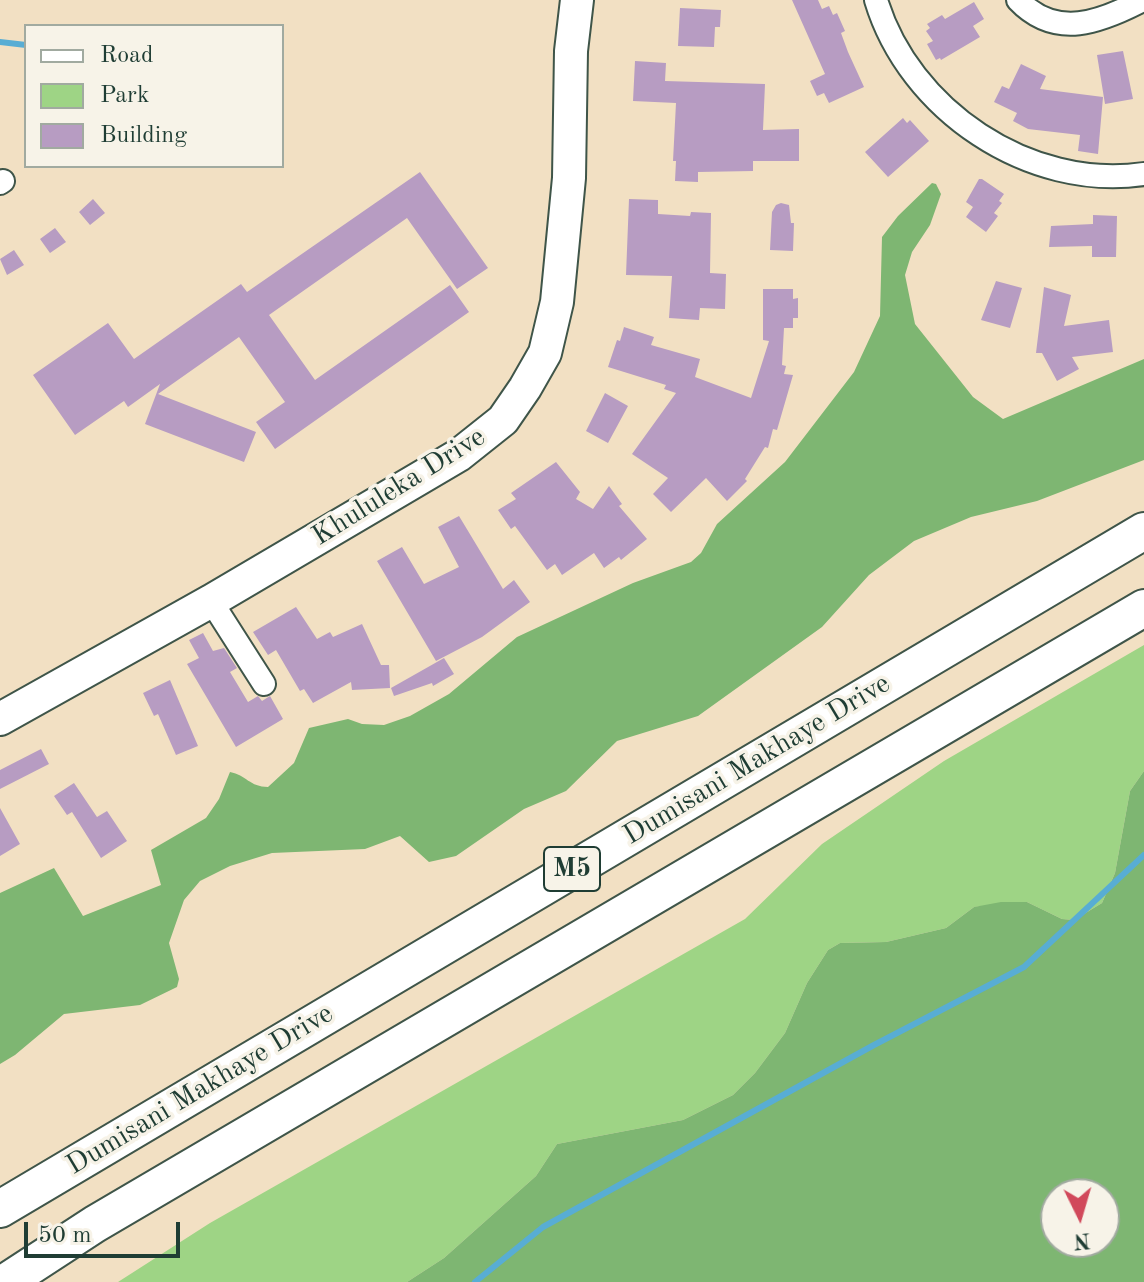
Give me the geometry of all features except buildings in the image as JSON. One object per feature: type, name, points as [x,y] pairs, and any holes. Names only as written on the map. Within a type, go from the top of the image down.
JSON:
[{"type":"main road","name":"Dumisani Makhaye Drive","points":[[0,1209],[1144,531]]},
{"type":"main road","name":"M5","points":[[6,1282],[144,1195],[1144,608]]},
{"type":"street","name":"Khululeka Drive","points":[[0,719],[211,601],[459,455],[503,420],[545,353],[557,302],[569,178],[571,51],[577,0]]},
{"type":"street","points":[[876,0],[888,34],[910,66],[933,97],[971,130],[1006,150],[1052,168],[1090,174],[1144,174]]},
{"type":"street","points":[[1018,0],[1044,20],[1062,24],[1083,24],[1105,19],[1143,0]]},
{"type":"street","points":[[211,601],[264,684]]},
{"type":"green space","points":[[932,183],[936,184],[941,194],[930,225],[912,252],[905,275],[915,324],[973,397],[1003,419],[1144,359],[1144,460],[1037,501],[971,517],[914,541],[869,575],[822,627],[698,716],[617,741],[566,791],[524,809],[456,856],[429,862],[400,836],[365,849],[272,853],[230,866],[200,881],[184,900],[169,943],[179,979],[177,987],[140,1005],[64,1014],[0,1064],[0,893],[54,868],[83,916],[161,885],[151,850],[206,818],[219,799],[230,772],[268,787],[294,763],[309,728],[348,719],[362,724],[384,725],[410,716],[449,694],[517,637],[633,583],[691,562],[701,553],[717,524],[785,462],[854,372],[880,316],[882,237],[898,216]]},
{"type":"green space","points":[[1144,645],[1144,771],[1130,791],[1115,873],[1102,903],[1074,920],[1062,919],[1027,902],[974,907],[946,928],[886,942],[840,943],[828,950],[807,983],[785,1033],[755,1073],[733,1095],[683,1120],[557,1144],[536,1176],[444,1258],[407,1282],[118,1282],[210,1223],[745,919],[822,844],[944,761]]},
{"type":"green space","points":[[1144,771],[1144,1282],[407,1282],[444,1258],[536,1176],[557,1144],[683,1120],[733,1095],[755,1073],[785,1033],[807,983],[828,950],[840,943],[886,942],[946,928],[974,907],[1001,902],[1027,902],[1062,919],[1074,920],[1102,903],[1115,873],[1130,791]]},
{"type":"waterway","points":[[0,42],[24,45]]},
{"type":"waterway","points":[[475,1282],[543,1227],[874,1045],[1024,967],[1144,855]]}]
